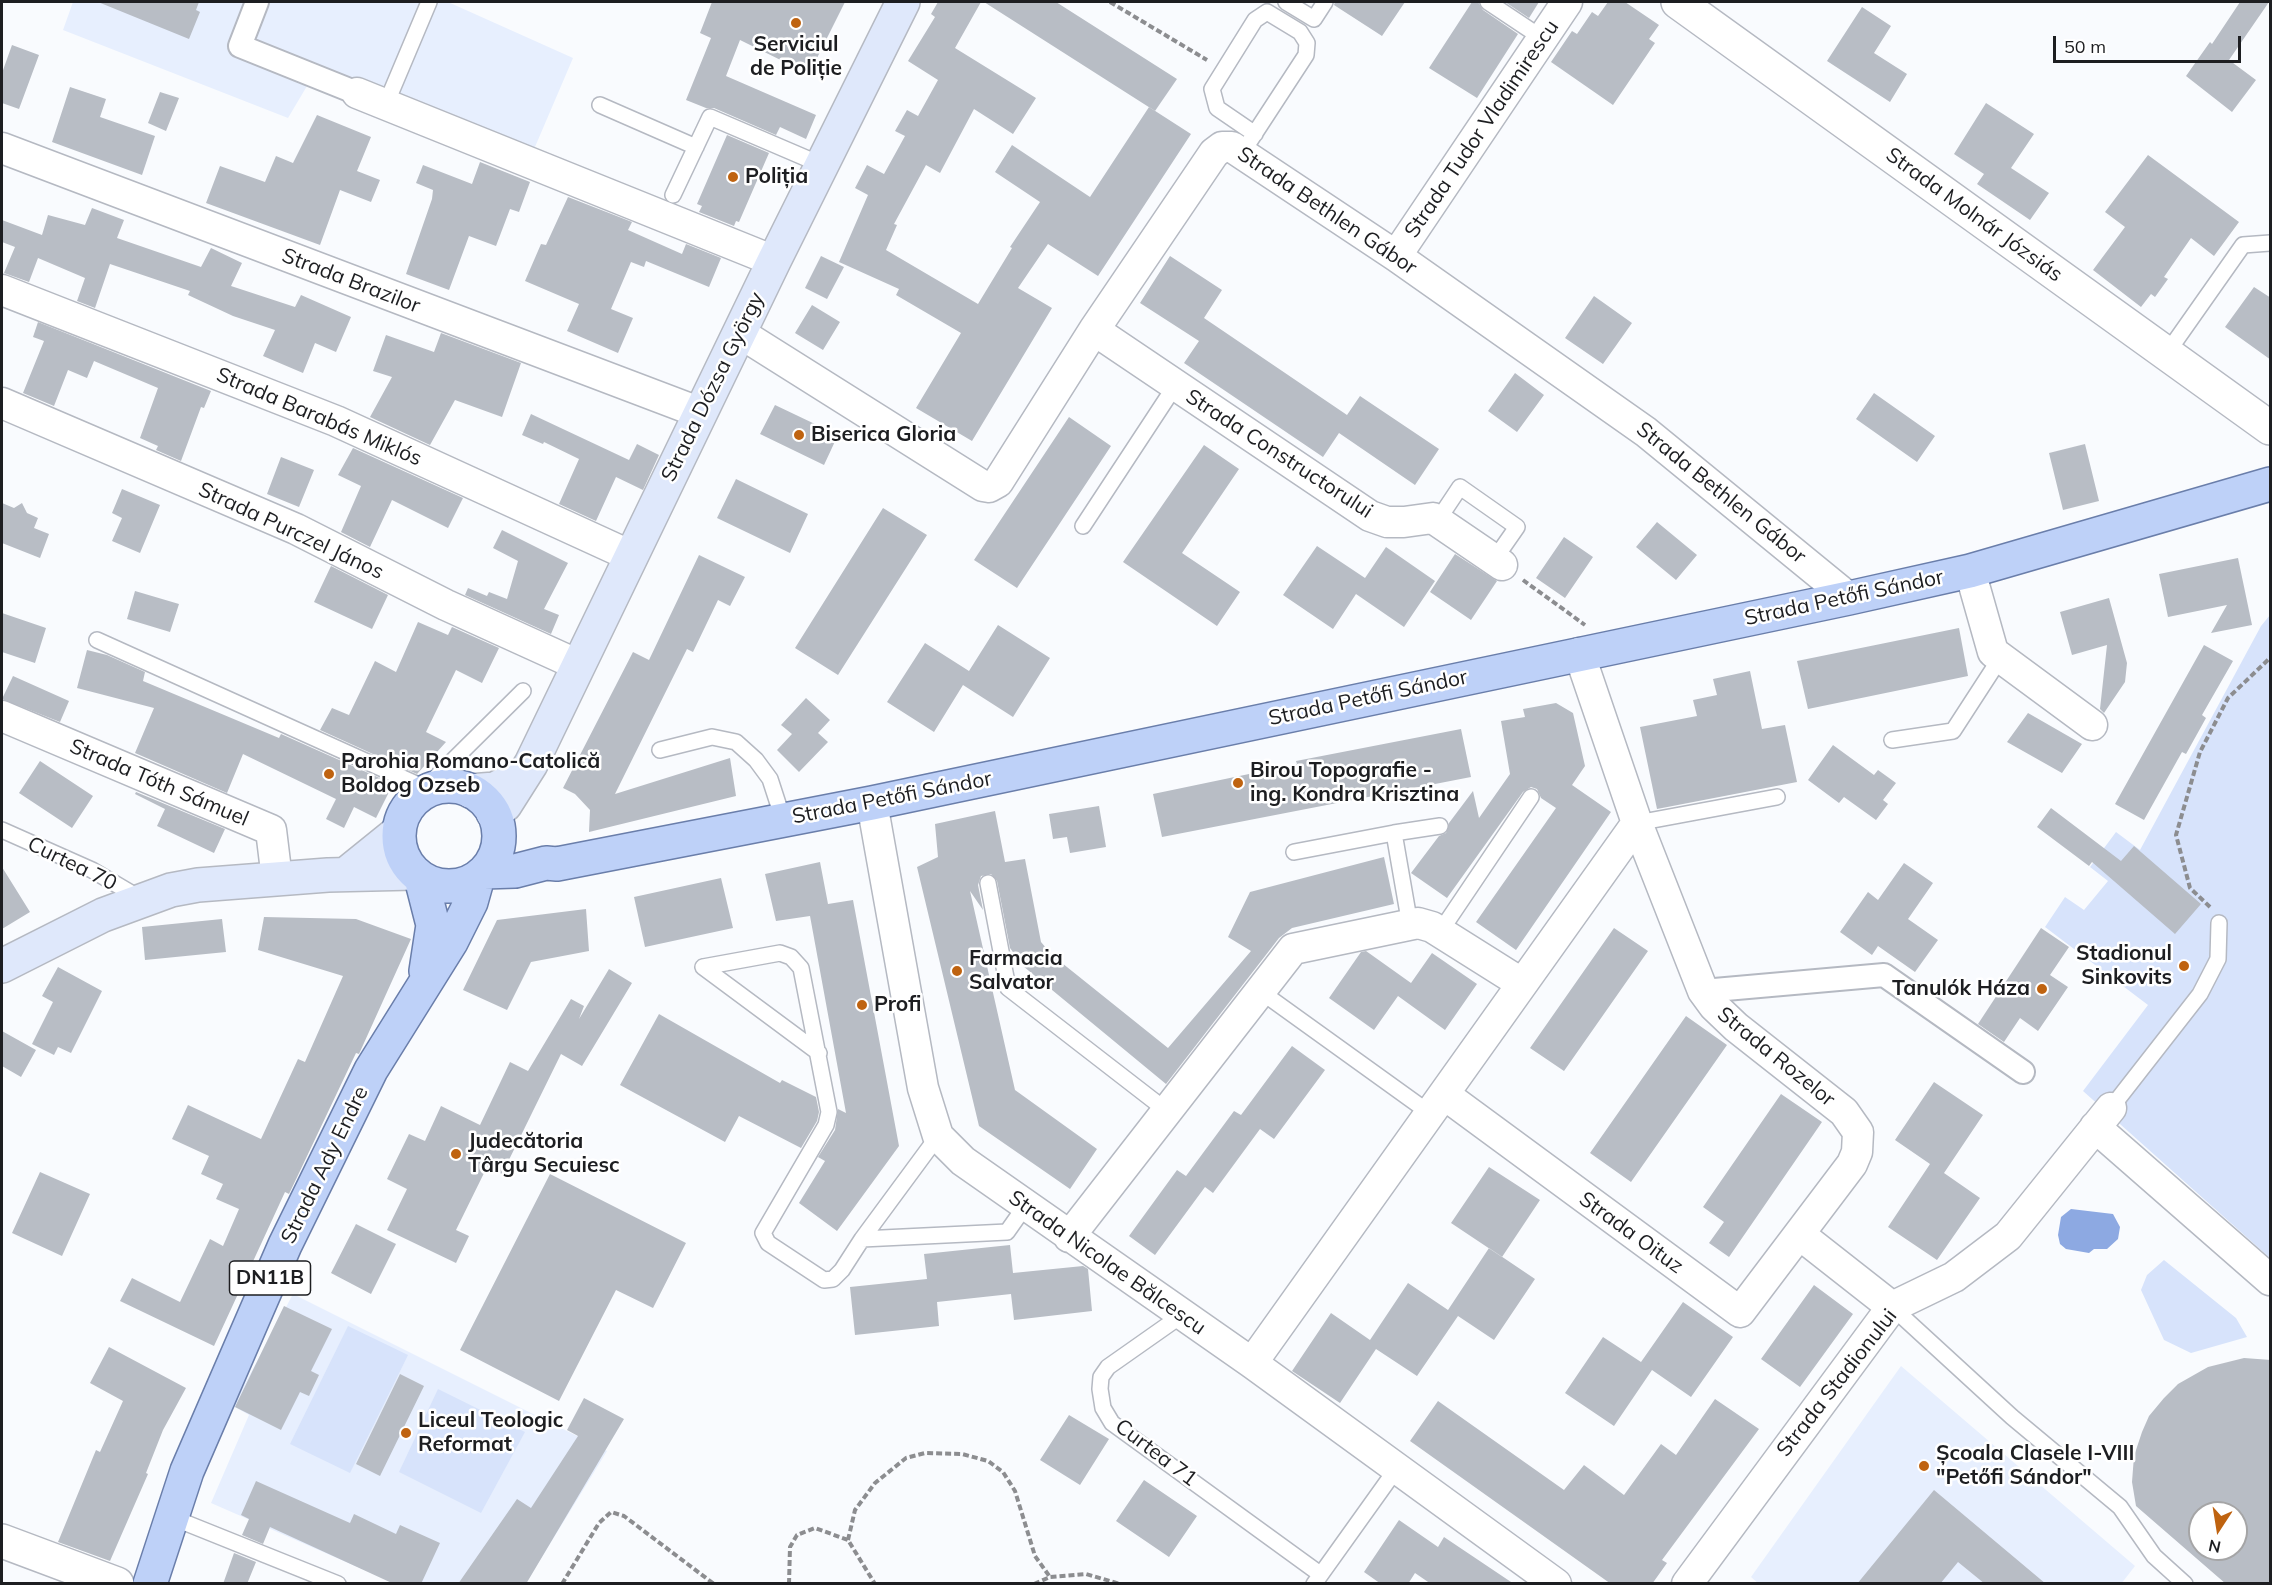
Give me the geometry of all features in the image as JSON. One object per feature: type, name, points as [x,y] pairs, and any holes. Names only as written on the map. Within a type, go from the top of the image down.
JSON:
[{"type":"main road","name":"Strada Dózsa György","points":[[496,820],[525,773],[774,261],[903,2]]},
{"type":"main road","name":"Strada Petőfi Sándor","points":[[481,875],[515,871],[546,863],[557,864],[872,803],[1849,598],[1970,571],[2271,484]]},
{"type":"main road","points":[[470,791],[495,789],[525,773]]},
{"type":"main road","points":[[346,874],[424,792],[439,787],[455,786],[470,791],[484,800],[496,820],[546,863]]},
{"type":"main road","points":[[411,807],[399,848],[404,861],[417,876]]},
{"type":"main road","points":[[2,966],[103,915],[142,899],[198,885],[346,874],[417,876],[441,886],[456,886],[481,875],[494,860],[499,844],[496,820]]},
{"type":"main road","name":"Strada Ady Endre","points":[[150,1584],[186,1471],[285,1245],[371,1070],[442,959],[471,903],[481,875]]},
{"type":"main road","name":"Strada Ady Endre","points":[[417,876],[433,925],[430,954],[422,988]]},
{"type":"street","points":[[257,2],[240,46],[774,261]]},
{"type":"street","name":"Strada Tudor Vladimirescu","points":[[1396,256],[1568,2]]},
{"type":"street","name":"Strada Molnár Józsiás","points":[[1678,2],[2271,428]]},
{"type":"street","name":"Strada Bethlen Gábor","points":[[740,333],[983,486],[989,487],[998,482],[1094,330],[1214,153],[1222,147],[1249,143],[1396,256],[1646,432],[1849,598]]},
{"type":"street","name":"Strada Brazilor","points":[[2,148],[701,413]]},
{"type":"street","name":"Strada Barabás Miklós","points":[[2,290],[336,421],[631,555]]},
{"type":"street","name":"Strada Constructorului","points":[[1094,330],[1370,516],[1387,522],[1433,518]]},
{"type":"street","name":"Strada Purczel János","points":[[2,403],[296,529],[446,605],[578,665]]},
{"type":"street","points":[[1433,518],[1498,563]]},
{"type":"street","points":[[1970,571],[1994,652],[2092,725]]},
{"type":"street","name":"Strada Rozelor","points":[[1580,653],[1637,823],[1703,992],[1736,1027],[1844,1112],[1858,1132],[1857,1152],[1852,1164],[1799,1234]]},
{"type":"street","name":"Strada Tóth Sámuel","points":[[2,716],[271,830],[277,879]]},
{"type":"street","name":"Strada Nicolae Bălcescu","points":[[872,803],[923,1088],[938,1136],[963,1161],[1252,1363],[1556,1584]]},
{"type":"street","points":[[1252,1363],[1637,823]]},
{"type":"street","points":[[1069,1237],[1293,949],[1418,923],[1440,932],[1521,983]]},
{"type":"street","points":[[1703,992],[1884,975],[2023,1072]]},
{"type":"street","name":"Strada Oituz","points":[[1438,1105],[1740,1312],[1799,1234]]},
{"type":"street","points":[[2103,1117],[2271,1280]]},
{"type":"street","name":"Strada Stadionului","points":[[1694,1581],[1892,1307],[1954,1277],[2008,1236],[2103,1117]]},
{"type":"street","points":[[1799,1234],[1892,1307]]},
{"type":"street","points":[[2,1541],[117,1584]]},
{"type":"lane","points":[[386,104],[429,2]]},
{"type":"lane","points":[[1286,2],[1314,19],[1325,2]]},
{"type":"lane","points":[[1488,2],[1542,38]]},
{"type":"lane","points":[[1267,12],[1300,32],[1307,43],[1306,55],[1249,143],[1217,108],[1212,89],[1255,20],[1267,12]]},
{"type":"lane","points":[[600,105],[696,147]]},
{"type":"lane","points":[[673,195],[710,117],[822,165]]},
{"type":"lane","points":[[2166,353],[2243,245],[2271,243]]},
{"type":"lane","points":[[1083,526],[1175,386]]},
{"type":"lane","points":[[1433,518],[1442,514],[1460,487],[1517,527],[1498,563]]},
{"type":"lane","points":[[97,640],[411,807],[523,691]]},
{"type":"lane","points":[[1892,740],[1953,731],[2001,657]]},
{"type":"lane","points":[[660,750],[712,737],[736,742],[756,759],[770,779],[783,819]]},
{"type":"lane","points":[[1440,932],[1531,797]]},
{"type":"lane","points":[[1637,823],[1777,797]]},
{"type":"lane","points":[[1294,852],[1440,826]]},
{"type":"lane","name":"Curtea 70","points":[[2,830],[92,870],[142,899]]},
{"type":"lane","points":[[1394,834],[1410,925]]},
{"type":"lane","points":[[988,883],[1008,988],[1167,1111]]},
{"type":"lane","points":[[2103,1117],[2200,994],[2218,959],[2218,923]]},
{"type":"lane","points":[[819,1053],[703,967],[780,953],[791,957],[801,968],[819,1053],[829,1112],[826,1125],[763,1233],[768,1243],[824,1280],[833,1279],[842,1270],[938,1136]]},
{"type":"lane","points":[[1260,991],[1438,1105]]},
{"type":"lane","points":[[862,1239],[1007,1232],[1026,1205]]},
{"type":"lane","points":[[1892,1307],[2012,1417],[2120,1507],[2154,1556],[2185,1584]]},
{"type":"lane","name":"Curtea 71","points":[[1182,1315],[1108,1367],[1101,1377],[1103,1408],[1112,1423],[1317,1579]]},
{"type":"lane","points":[[1317,1579],[1397,1468]]},
{"type":"lane","points":[[171,1517],[338,1584]]},
{"type":"path","points":[[1110,2],[1223,69]]},
{"type":"path","points":[[1498,563],[1615,646]]},
{"type":"path","points":[[2218,923],[2214,911],[2190,888],[2176,835],[2200,752],[2228,698],[2271,658]]},
{"type":"path","points":[[848,1540],[855,1510],[875,1483],[906,1458],[925,1453],[962,1454],[988,1461],[1003,1472],[1015,1491],[1035,1556],[1050,1577]]},
{"type":"path","points":[[562,1584],[599,1523],[611,1512],[624,1516],[714,1584]]},
{"type":"path","points":[[789,1584],[790,1547],[797,1535],[815,1528],[848,1540],[875,1584]]},
{"type":"path","points":[[1034,1584],[1050,1577],[1086,1574],[1120,1584]]},
{"type":"shaded area","points":[[73,2],[448,2],[573,58],[523,175],[307,86],[288,118],[63,30]]},
{"type":"shaded area","name":"Stadionul Sinkovits","points":[[2270,615],[2270,1258],[2083,1091],[2148,1005],[2045,927],[2065,897],[2084,910],[2108,881],[2090,867],[2116,832],[2140,850],[2261,626]]},
{"type":"shaded area","points":[[2164,1260],[2236,1318],[2247,1337],[2191,1353],[2164,1340],[2141,1290],[2147,1275]]},
{"type":"shaded area","name":"Liceul Teologic Reformat","points":[[293,1294],[607,1451],[526,1583],[394,1583],[211,1503],[249,1415],[233,1406]]},
{"type":"shaded area","points":[[348,1326],[408,1355],[350,1473],[290,1444]]},
{"type":"shaded area","name":"Școala Clasele I-VIII \"Petőfi Sándor\"","points":[[1901,1366],[2135,1566],[2121,1584],[1759,1584],[1751,1577]]},
{"type":"shaded area","points":[[438,1389],[525,1432],[481,1513],[399,1472]]},
{"type":"water","points":[[2071,1209],[2113,1214],[2120,1227],[2118,1239],[2107,1249],[2094,1249],[2089,1253],[2066,1249],[2060,1244],[2058,1235],[2061,1217]]},
{"type":"building","points":[[98,2],[199,2],[196,10],[200,12],[189,39]]},
{"type":"building","points":[[712,2],[845,2],[809,74],[740,40],[726,76],[816,115],[806,139],[780,127],[776,135],[714,108],[706,108],[686,100],[711,38],[700,33]]},
{"type":"building","points":[[938,2],[981,2],[955,48],[1036,98],[1013,134],[974,109],[940,173],[926,165],[894,224],[897,225],[886,250],[978,304],[1012,248],[1010,247],[1040,202],[995,172],[1012,145],[1090,197],[1149,107],[1191,134],[1098,276],[1048,244],[1018,288],[1052,308],[972,441],[916,408],[961,333],[896,295],[899,289],[839,262],[868,195],[855,188],[867,165],[884,174],[905,136],[895,131],[907,110],[918,116],[938,80],[908,61],[935,17],[931,14]]},
{"type":"building","points":[[984,2],[1056,2],[1177,79],[1155,111]]},
{"type":"building","points":[[1335,2],[1405,2],[1382,36],[1334,5]]},
{"type":"building","points":[[1472,2],[1478,2],[1483,10],[1518,34],[1477,98],[1429,68]]},
{"type":"building","points":[[1505,2],[1539,2],[1529,18]]},
{"type":"building","points":[[1608,2],[1625,2],[1659,25],[1649,39],[1655,43],[1613,105],[1551,62],[1572,31],[1577,34],[1592,12],[1598,16]]},
{"type":"building","points":[[2240,2],[2269,2],[2229,60],[2256,80],[2232,112],[2186,76],[2210,42],[2212,44]]},
{"type":"building","points":[[1862,7],[1891,26],[1874,53],[1907,74],[1890,102],[1827,61]]},
{"type":"building","points":[[12,45],[39,55],[19,109],[2,103],[2,73]]},
{"type":"building","points":[[70,87],[106,99],[100,117],[155,136],[142,175],[52,142]]},
{"type":"building","points":[[160,92],[179,98],[166,131],[148,123]]},
{"type":"building","points":[[1986,103],[2034,134],[2011,168],[2049,193],[2030,220],[1977,184],[1984,174],[1954,154]]},
{"type":"building","points":[[317,115],[371,137],[357,171],[380,180],[371,202],[340,190],[320,245],[206,203],[220,166],[265,182],[276,156],[293,163]]},
{"type":"building","points":[[727,135],[769,153],[739,222],[736,221],[734,226],[699,212],[702,206],[697,204]]},
{"type":"building","points":[[2148,155],[2239,222],[2214,256],[2191,238],[2164,277],[2168,279],[2155,297],[2151,294],[2141,307],[2093,270],[2125,227],[2105,212]]},
{"type":"building","points":[[480,162],[530,182],[519,212],[510,209],[496,246],[469,236],[449,290],[406,274],[432,199],[433,190],[416,183],[423,165],[472,184]]},
{"type":"building","points":[[568,197],[632,222],[628,230],[682,254],[686,244],[721,258],[709,287],[646,261],[644,267],[631,262],[611,309],[633,318],[618,353],[567,331],[579,304],[525,281],[541,244],[546,245]]},
{"type":"building","points":[[92,208],[124,220],[117,238],[201,267],[211,248],[242,263],[231,286],[295,307],[301,295],[351,317],[336,352],[315,343],[303,373],[263,356],[275,330],[233,316],[188,295],[190,291],[110,264],[95,308],[77,301],[85,278],[38,258],[29,282],[4,273],[15,247],[2,242],[2,220],[42,235],[48,215],[85,225]]},
{"type":"building","points":[[821,256],[844,267],[827,299],[805,288]]},
{"type":"building","points":[[1170,256],[1222,290],[1204,318],[1347,415],[1360,396],[1439,449],[1415,485],[1339,433],[1323,457],[1184,363],[1199,341],[1140,303]]},
{"type":"building","points":[[2254,287],[2271,298],[2271,360],[2225,327]]},
{"type":"building","points":[[1594,296],[1632,323],[1603,364],[1565,338]]},
{"type":"building","points":[[812,305],[840,322],[823,350],[795,333]]},
{"type":"building","points":[[38,322],[211,391],[204,408],[201,407],[181,461],[156,450],[158,446],[140,438],[158,388],[94,361],[87,378],[68,370],[54,406],[23,393],[44,341],[33,337]]},
{"type":"building","points":[[441,333],[521,363],[502,417],[455,400],[430,445],[370,417],[392,377],[373,371],[386,335],[434,352]]},
{"type":"building","points":[[1515,373],[1544,395],[1517,432],[1488,411]]},
{"type":"building","points":[[1874,393],[1935,436],[1917,462],[1856,419]]},
{"type":"building","name":"Biserica Gloria","points":[[775,405],[838,435],[824,465],[760,434]]},
{"type":"building","points":[[531,414],[629,460],[637,444],[659,455],[643,490],[616,477],[596,521],[559,504],[579,459],[544,442],[543,444],[522,435]]},
{"type":"building","points":[[1069,417],[1111,446],[1017,588],[974,560]]},
{"type":"building","points":[[2085,444],[2099,501],[2063,510],[2049,453]]},
{"type":"building","points":[[1204,445],[1239,469],[1182,553],[1240,592],[1217,626],[1123,562]]},
{"type":"building","points":[[353,448],[463,498],[448,528],[392,500],[370,547],[341,532],[361,486],[338,475]]},
{"type":"building","points":[[281,457],[314,470],[299,507],[267,494]]},
{"type":"building","points":[[736,479],[808,514],[790,553],[717,518]]},
{"type":"building","points":[[122,489],[160,505],[140,553],[112,541],[122,518],[112,513]]},
{"type":"building","points":[[2,503],[14,508],[22,503],[27,513],[38,518],[34,528],[49,534],[40,558],[2,543]]},
{"type":"building","points":[[883,508],[927,535],[838,675],[795,648]]},
{"type":"building","points":[[1657,522],[1697,555],[1676,580],[1636,547]]},
{"type":"building","points":[[502,530],[568,563],[544,609],[559,615],[551,634],[465,595],[468,588],[487,596],[489,592],[507,599],[518,561],[493,548]]},
{"type":"building","points":[[1564,537],[1593,557],[1565,598],[1536,578]]},
{"type":"building","points":[[1317,546],[1365,578],[1386,547],[1435,581],[1404,627],[1356,594],[1333,629],[1283,595]]},
{"type":"building","points":[[1455,554],[1497,581],[1471,620],[1430,592]]},
{"type":"building","points":[[699,555],[745,577],[730,606],[718,600],[693,652],[687,649],[615,794],[730,758],[736,796],[589,832],[590,810],[575,794],[563,788],[633,652],[649,660]]},
{"type":"building","points":[[2238,558],[2252,625],[2211,633],[2227,605],[2168,617],[2159,574]]},
{"type":"building","points":[[331,566],[388,595],[372,629],[314,602]]},
{"type":"building","points":[[135,591],[179,604],[170,632],[127,619]]},
{"type":"building","points":[[2109,598],[2127,663],[2125,682],[2104,713],[2100,709],[2107,645],[2072,655],[2060,612]]},
{"type":"building","points":[[2,613],[46,628],[35,663],[2,652]]},
{"type":"building","points":[[418,622],[448,635],[452,627],[499,648],[482,683],[456,670],[426,732],[446,742],[417,774],[320,730],[332,708],[349,715],[375,661],[396,672]]},
{"type":"building","points":[[998,625],[1050,658],[1013,717],[963,685],[934,732],[887,702],[925,643],[969,671]]},
{"type":"building","points":[[1959,628],[1968,676],[1808,709],[1797,661]]},
{"type":"building","points":[[2204,645],[2233,661],[2202,715],[2206,718],[2186,754],[2182,752],[2144,820],[2115,804]]},
{"type":"building","points":[[87,650],[107,655],[145,672],[143,681],[279,738],[281,734],[393,784],[376,818],[354,807],[344,828],[326,819],[336,799],[243,754],[227,793],[135,753],[154,708],[77,688]]},
{"type":"building","points":[[1750,671],[1762,729],[1785,725],[1797,782],[1657,809],[1640,727],[1697,716],[1693,700],[1717,695],[1713,679]]},
{"type":"building","points":[[13,676],[69,701],[60,722],[2,699]]},
{"type":"building","points":[[806,698],[830,720],[818,733],[828,742],[799,772],[777,750],[792,734],[781,725]]},
{"type":"building","points":[[1556,703],[1573,713],[1585,766],[1572,785],[1611,812],[1516,950],[1476,922],[1556,808],[1541,798],[1537,789],[1531,787],[1523,792],[1447,898],[1411,873],[1439,836],[1446,833],[1449,823],[1473,791],[1479,818],[1510,774],[1501,721],[1525,717],[1523,709]]},
{"type":"building","points":[[2028,713],[2082,744],[2062,773],[2007,742]]},
{"type":"building","points":[[1461,729],[1471,777],[1162,837],[1153,794],[1297,764],[1296,761]]},
{"type":"building","points":[[1833,745],[1874,775],[1878,770],[1896,783],[1883,800],[1888,804],[1876,820],[1844,797],[1839,803],[1808,780]]},
{"type":"building","points":[[40,761],[93,796],[72,828],[19,793]]},
{"type":"building","points":[[136,792],[225,829],[214,853],[157,826],[165,809],[135,794]]},
{"type":"building","points":[[1099,806],[1106,847],[1070,853],[1067,837],[1053,839],[1049,814]]},
{"type":"building","points":[[2051,808],[2121,861],[2134,846],[2201,904],[2175,934],[2092,862],[2089,866],[2037,827]]},
{"type":"building","points":[[995,811],[1005,862],[1025,859],[1041,942],[1052,955],[1168,1048],[1251,951],[1228,937],[1250,892],[1384,857],[1394,904],[1292,928],[1279,938],[1166,1084],[1023,966],[1010,948],[997,881],[991,874],[981,876],[978,885],[983,910],[970,891],[1015,1090],[1097,1149],[1070,1189],[979,1126],[917,867],[938,857],[935,824]]},
{"type":"building","points":[[820,862],[828,904],[853,900],[899,1146],[837,1231],[799,1203],[825,1161],[818,1157],[835,1130],[838,1109],[846,1113],[810,916],[776,921],[765,874]]},
{"type":"building","points":[[1904,863],[1933,883],[1908,919],[1938,940],[1915,972],[1878,946],[1872,955],[1840,932],[1868,892],[1878,900]]},
{"type":"building","points":[[2,867],[30,912],[2,929]]},
{"type":"building","points":[[721,878],[733,928],[645,947],[634,897]]},
{"type":"building","points":[[586,909],[589,951],[531,962],[507,1010],[463,990],[497,920]]},
{"type":"building","points":[[264,917],[356,919],[411,939],[359,1054],[356,1053],[289,1194],[285,1192],[214,1346],[120,1301],[132,1278],[180,1302],[210,1239],[223,1246],[239,1209],[216,1199],[223,1184],[201,1174],[209,1156],[172,1139],[188,1105],[261,1139],[298,1059],[305,1062],[343,976],[258,950]]},
{"type":"building","points":[[222,919],[226,952],[145,960],[142,927]]},
{"type":"building","points":[[1614,928],[1648,951],[1564,1071],[1530,1048]]},
{"type":"building","name":"Tanulók Háza","points":[[2041,928],[2069,947],[2050,975],[2068,987],[2038,1031],[2020,1018],[2004,1042],[1978,1024]]},
{"type":"building","points":[[1366,951],[1411,983],[1432,953],[1477,984],[1445,1030],[1398,996],[1374,1030],[1329,998],[1361,952]]},
{"type":"building","points":[[58,967],[102,991],[71,1053],[58,1047],[54,1055],[32,1044],[53,1002],[42,996]]},
{"type":"building","name":"Judecătoria Târgu Secuiesc","points":[[609,969],[632,983],[582,1066],[561,1054],[502,1174],[487,1167],[456,1230],[469,1236],[456,1263],[387,1230],[407,1189],[387,1179],[409,1134],[425,1141],[441,1106],[480,1125],[510,1062],[528,1071],[571,999],[584,1006],[579,1019]]},
{"type":"building","points":[[659,1014],[780,1083],[782,1080],[816,1097],[819,1112],[817,1121],[801,1148],[739,1116],[725,1142],[620,1085]]},
{"type":"building","points":[[1686,1016],[1727,1045],[1631,1182],[1590,1153]]},
{"type":"building","points":[[2,1031],[36,1050],[21,1077],[2,1066]]},
{"type":"building","points":[[1292,1046],[1325,1070],[1274,1139],[1260,1129],[1213,1193],[1205,1187],[1155,1255],[1129,1236],[1177,1170],[1186,1176],[1234,1111],[1241,1115]]},
{"type":"building","points":[[1934,1082],[1983,1115],[1944,1173],[1980,1198],[1937,1260],[1888,1227],[1930,1164],[1895,1140]]},
{"type":"building","points":[[1781,1094],[1822,1122],[1729,1257],[1709,1243],[1724,1222],[1703,1207]]},
{"type":"building","points":[[1489,1167],[1540,1200],[1502,1257],[1451,1223]]},
{"type":"building","points":[[40,1172],[90,1194],[62,1256],[12,1233]]},
{"type":"building","points":[[550,1174],[686,1243],[653,1308],[616,1290],[559,1401],[460,1350]]},
{"type":"building","points":[[356,1224],[396,1244],[371,1294],[331,1273]]},
{"type":"building","points":[[1010,1245],[1013,1273],[1083,1266],[1088,1269],[1092,1311],[1014,1320],[1011,1294],[937,1302],[939,1326],[855,1335],[850,1287],[927,1279],[924,1254]]},
{"type":"building","points":[[1489,1248],[1535,1279],[1494,1340],[1458,1316],[1417,1376],[1376,1349],[1340,1403],[1292,1371],[1331,1313],[1370,1340],[1408,1283],[1448,1310]]},
{"type":"building","points":[[1814,1285],[1853,1314],[1800,1387],[1761,1359]]},
{"type":"building","points":[[1683,1302],[1733,1337],[1691,1397],[1652,1370],[1614,1426],[1565,1393],[1603,1337],[1641,1362]]},
{"type":"building","points":[[284,1306],[332,1329],[311,1371],[319,1375],[309,1396],[300,1392],[281,1430],[235,1407]]},
{"type":"building","points":[[109,1347],[186,1388],[163,1430],[146,1473],[148,1474],[110,1561],[58,1542],[96,1450],[100,1452],[123,1401],[90,1383]]},
{"type":"building","points":[[2244,1358],[2271,1360],[2271,1584],[2226,1584],[2199,1561],[2248,1561],[2248,1501],[2188,1501],[2188,1551],[2136,1506],[2132,1482],[2134,1456],[2142,1432],[2149,1416],[2178,1384],[2208,1367]]},
{"type":"building","points":[[400,1374],[424,1386],[380,1476],[356,1464]]},
{"type":"building","points":[[584,1398],[624,1419],[526,1584],[458,1584],[517,1499],[531,1508],[578,1436],[567,1430]]},
{"type":"building","points":[[1715,1399],[1759,1429],[1662,1560],[1667,1563],[1652,1584],[1611,1584],[1410,1441],[1438,1401],[1564,1490],[1584,1465],[1624,1495],[1661,1444],[1676,1455]]},
{"type":"building","points":[[1069,1415],[1109,1439],[1080,1485],[1040,1460]]},
{"type":"building","points":[[1144,1480],[1197,1516],[1169,1557],[1116,1521]]},
{"type":"building","points":[[256,1481],[350,1523],[354,1514],[396,1534],[400,1525],[440,1543],[421,1584],[394,1584],[270,1527],[263,1544],[242,1535],[249,1519],[241,1515]]},
{"type":"building","points":[[1934,1490],[2046,1584],[1985,1584],[1958,1562],[1940,1584],[1857,1584]]},
{"type":"building","points":[[1399,1520],[1438,1547],[1444,1537],[1514,1584],[1431,1584],[1415,1573],[1408,1584],[1381,1584],[1364,1572]]},
{"type":"building","points":[[234,1553],[256,1562],[247,1584],[223,1584]]},
{"type":"place","name":"Serviciul de Poliție","points":[[796,23]]},
{"type":"place","name":"Poliția","points":[[733,177]]},
{"type":"place","name":"Biserica Gloria","points":[[799,435]]},
{"type":"place","name":"Parohia Romano-Catolică Boldog Ozseb","points":[[329,774]]},
{"type":"place","name":"Birou Topografie - ing. Kondra Krisztina","points":[[1238,783]]},
{"type":"place","name":"Stadionul Sinkovits","points":[[2184,966]]},
{"type":"place","name":"Farmacia Salvator","points":[[957,971]]},
{"type":"place","name":"Tanulók Háza","points":[[2042,989]]},
{"type":"place","name":"Profi","points":[[862,1005]]},
{"type":"place","name":"Judecătoria Târgu Secuiesc","points":[[456,1154]]},
{"type":"place","name":"Liceul Teologic Reformat","points":[[406,1433]]},
{"type":"place","name":"Școala Clasele I-VIII \"Petőfi Sándor\"","points":[[1924,1466]]}]
